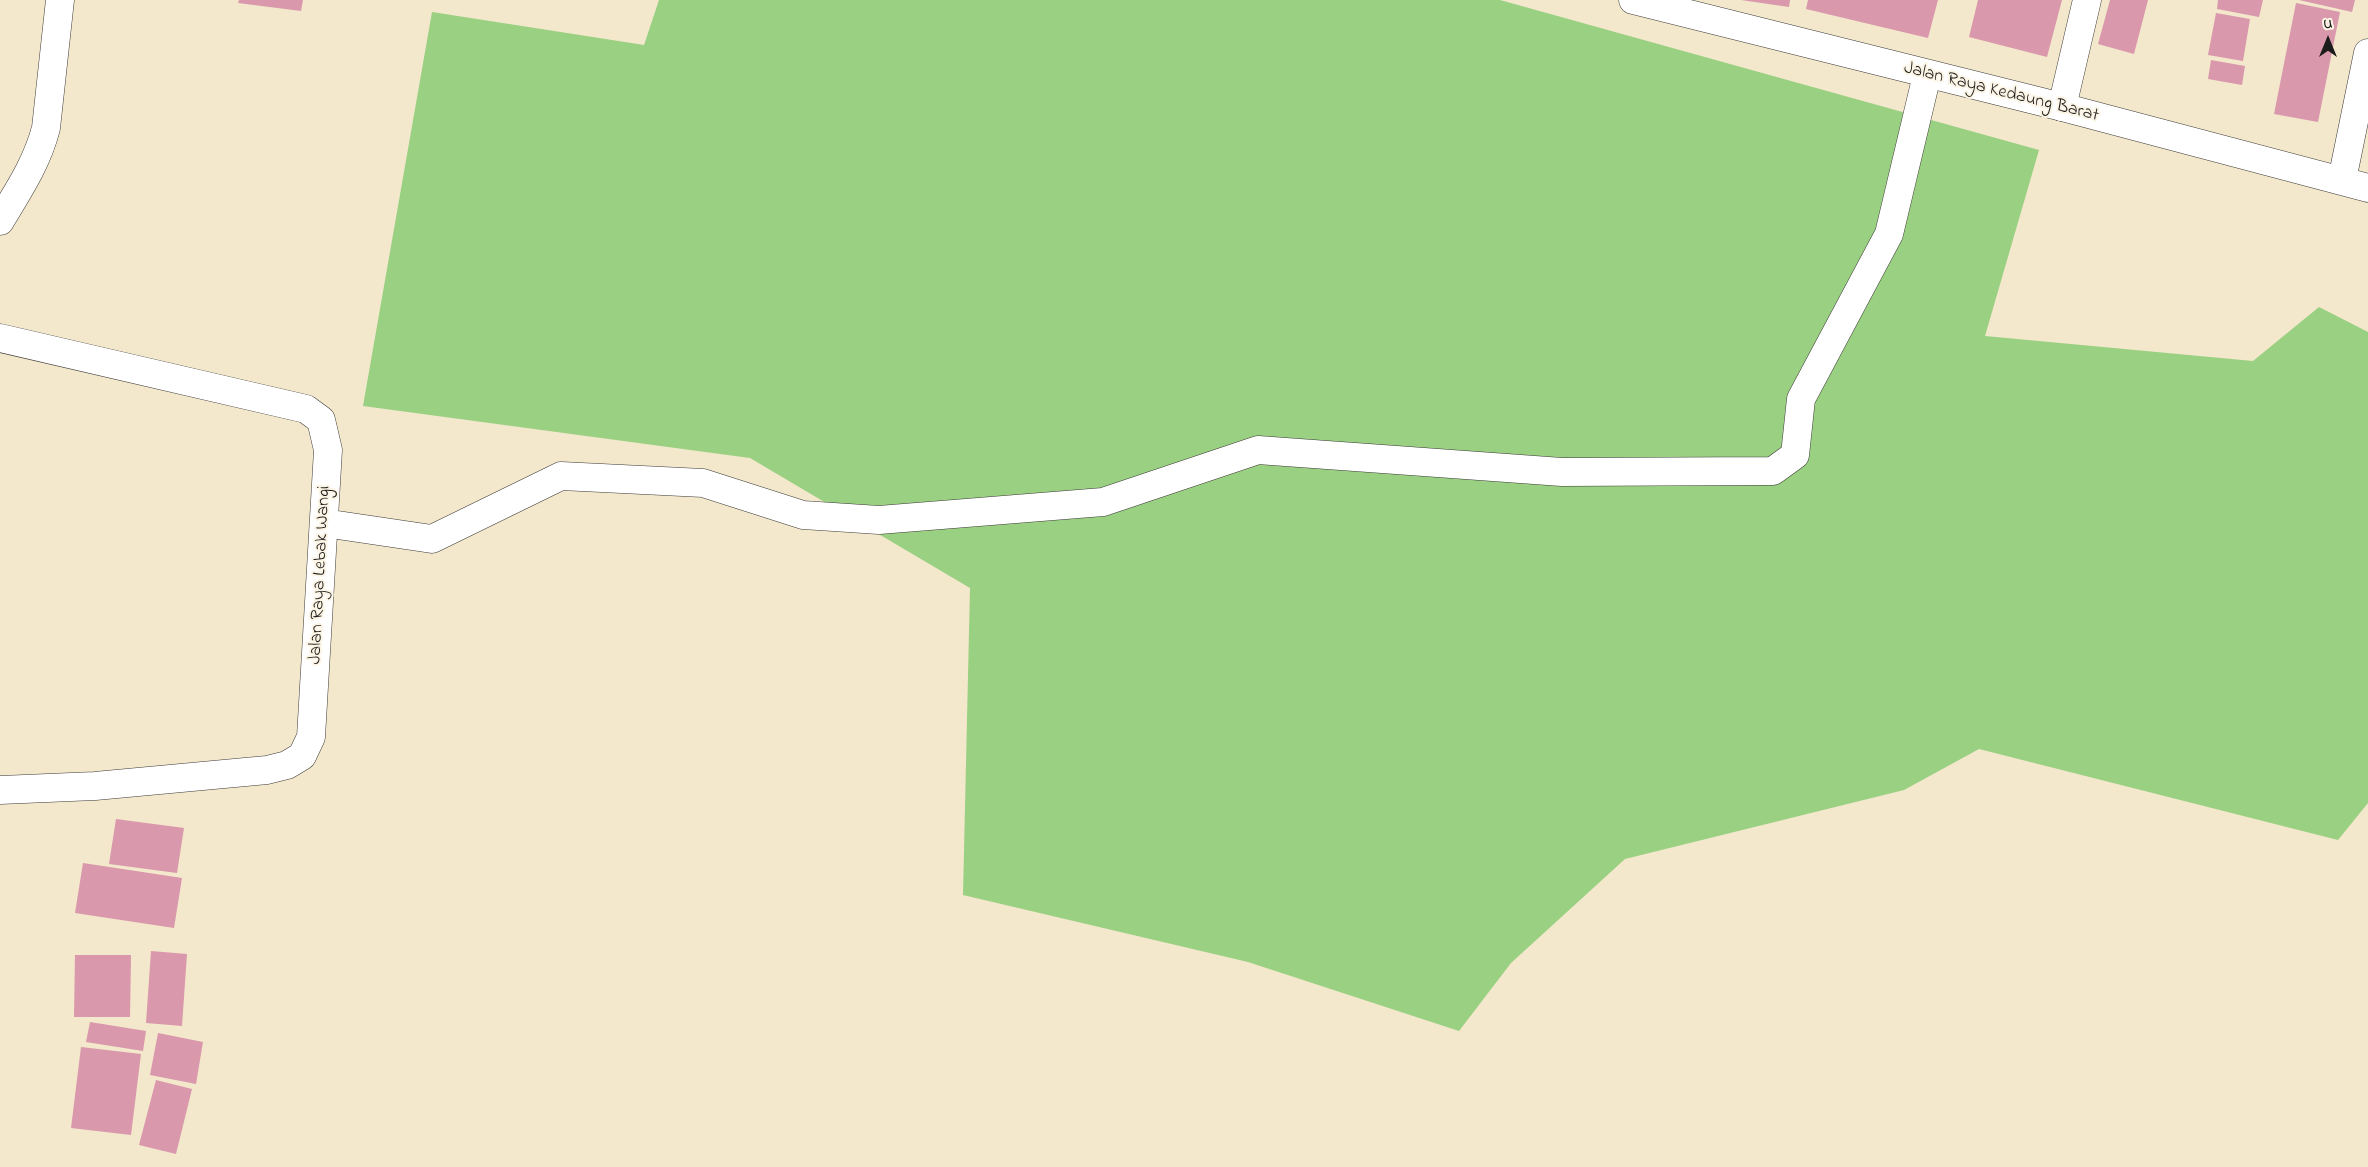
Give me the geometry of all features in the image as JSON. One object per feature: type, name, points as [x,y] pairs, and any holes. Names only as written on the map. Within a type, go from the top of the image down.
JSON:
[{"type":"street","points":[[0,221],[38,156],[46,128],[60,0]]},
{"type":"street","name":"Jalan Raya Kedaung Barat","points":[[1633,0],[1927,75],[2062,107],[2368,188]]},
{"type":"street","points":[[2062,107],[2087,0]]},
{"type":"street","points":[[2342,180],[2368,53]]},
{"type":"street","points":[[324,522],[432,539],[561,476],[703,483],[803,515],[889,519],[1103,502],[1258,450],[1562,472],[1773,471],[1795,455],[1800,399],[1889,234],[1927,75]]},
{"type":"street","name":"Jalan Raya Lebak Wangi","points":[[0,338],[306,409],[321,420],[328,450],[311,737],[302,756],[287,765],[267,770],[95,786],[0,790]]},
{"type":"green space","points":[[659,0],[1500,0],[2039,150],[1985,336],[2253,361],[2319,307],[2368,332],[2368,803],[2338,840],[1979,749],[1904,790],[1625,859],[1511,963],[1459,1031],[1248,962],[963,895],[970,588],[750,458],[363,406],[432,12],[644,45]]},
{"type":"building","points":[[239,0],[303,0],[301,11],[238,3]]},
{"type":"building","points":[[1741,0],[1790,0],[1789,7]]},
{"type":"building","points":[[1808,0],[1938,0],[1928,38],[1806,9]]},
{"type":"building","points":[[1978,0],[2062,0],[2047,57],[1969,37]]},
{"type":"building","points":[[2110,0],[2148,0],[2134,54],[2098,44]]},
{"type":"building","points":[[2218,0],[2263,0],[2259,17],[2217,9]]},
{"type":"building","points":[[2299,0],[2355,0],[2352,12]]},
{"type":"building","points":[[2296,3],[2340,12],[2318,122],[2274,114]]},
{"type":"building","points":[[2216,13],[2250,19],[2243,61],[2208,55]]},
{"type":"building","points":[[2211,60],[2245,66],[2242,85],[2208,79]]},
{"type":"building","points":[[116,819],[184,828],[177,873],[109,864]]},
{"type":"building","points":[[83,863],[182,878],[174,928],[75,913]]},
{"type":"building","points":[[151,951],[187,954],[182,1026],[146,1023]]},
{"type":"building","points":[[75,955],[131,955],[130,1017],[74,1017]]},
{"type":"building","points":[[90,1022],[146,1031],[143,1051],[86,1042]]},
{"type":"building","points":[[158,1033],[203,1042],[196,1084],[150,1075]]},
{"type":"building","points":[[81,1047],[141,1054],[131,1135],[71,1128]]},
{"type":"building","points":[[156,1080],[192,1089],[176,1154],[139,1145]]}]
